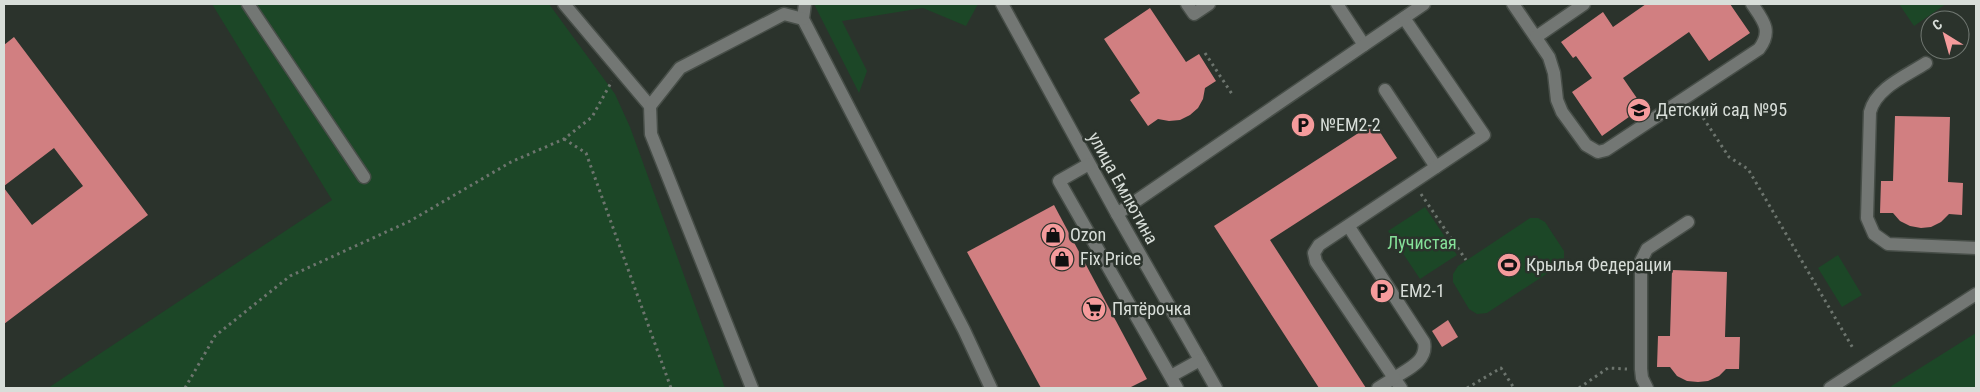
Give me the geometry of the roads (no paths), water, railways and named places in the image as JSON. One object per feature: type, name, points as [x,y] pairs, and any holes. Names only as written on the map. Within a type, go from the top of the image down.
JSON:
[{"type":"street","points":[[248,4],[364,177]]},
{"type":"street","points":[[564,4],[650,106],[651,134],[752,388]]},
{"type":"street","points":[[805,4],[803,19],[964,330],[990,388]]},
{"type":"street","name":"улица Емлютина","points":[[1002,4],[1089,164],[1216,388]]},
{"type":"street","points":[[1187,4],[1194,14],[1209,4]]},
{"type":"street","points":[[1337,4],[1364,45]]},
{"type":"street","points":[[1117,214],[1424,4]]},
{"type":"street","points":[[1513,4],[1549,57],[1554,73],[1557,100],[1562,112],[1586,145],[1598,152],[1606,150],[1759,49],[1764,42],[1766,25],[1752,4]]},
{"type":"street","points":[[1536,37],[1584,4]]},
{"type":"street","points":[[650,106],[680,68],[784,14],[803,19]]},
{"type":"street","points":[[1398,383],[1316,262],[1314,253],[1319,245],[1349,227],[1484,135],[1404,18]]},
{"type":"street","points":[[1926,63],[1878,95],[1872,103],[1870,112],[1867,218],[1874,234],[1888,244],[1976,248]]},
{"type":"street","points":[[1385,90],[1436,168]]},
{"type":"street","points":[[1089,164],[1059,181],[1173,384],[1200,360]]},
{"type":"street","points":[[1648,388],[1642,378],[1641,369],[1641,261],[1647,249],[1688,222]]},
{"type":"street","points":[[1349,227],[1424,342],[1423,357],[1398,383],[1378,388]]},
{"type":"street","points":[[1830,388],[1976,294]]},
{"type":"place","name":"Детский сад №95","points":[[1639,110]]},
{"type":"place","name":"№ЕМ2-2","points":[[1303,125]]},
{"type":"place","name":"Ozon","points":[[1053,235]]},
{"type":"place","name":"Fix Price","points":[[1062,259]]},
{"type":"place","name":"Крылья Федерации","points":[[1509,265]]},
{"type":"place","name":"ЕМ2-1","points":[[1382,291]]},
{"type":"place","name":"Пятёрочка","points":[[1094,309]]},
{"type":"park label","name":"Лучистая","points":[[1422,243]]}]
